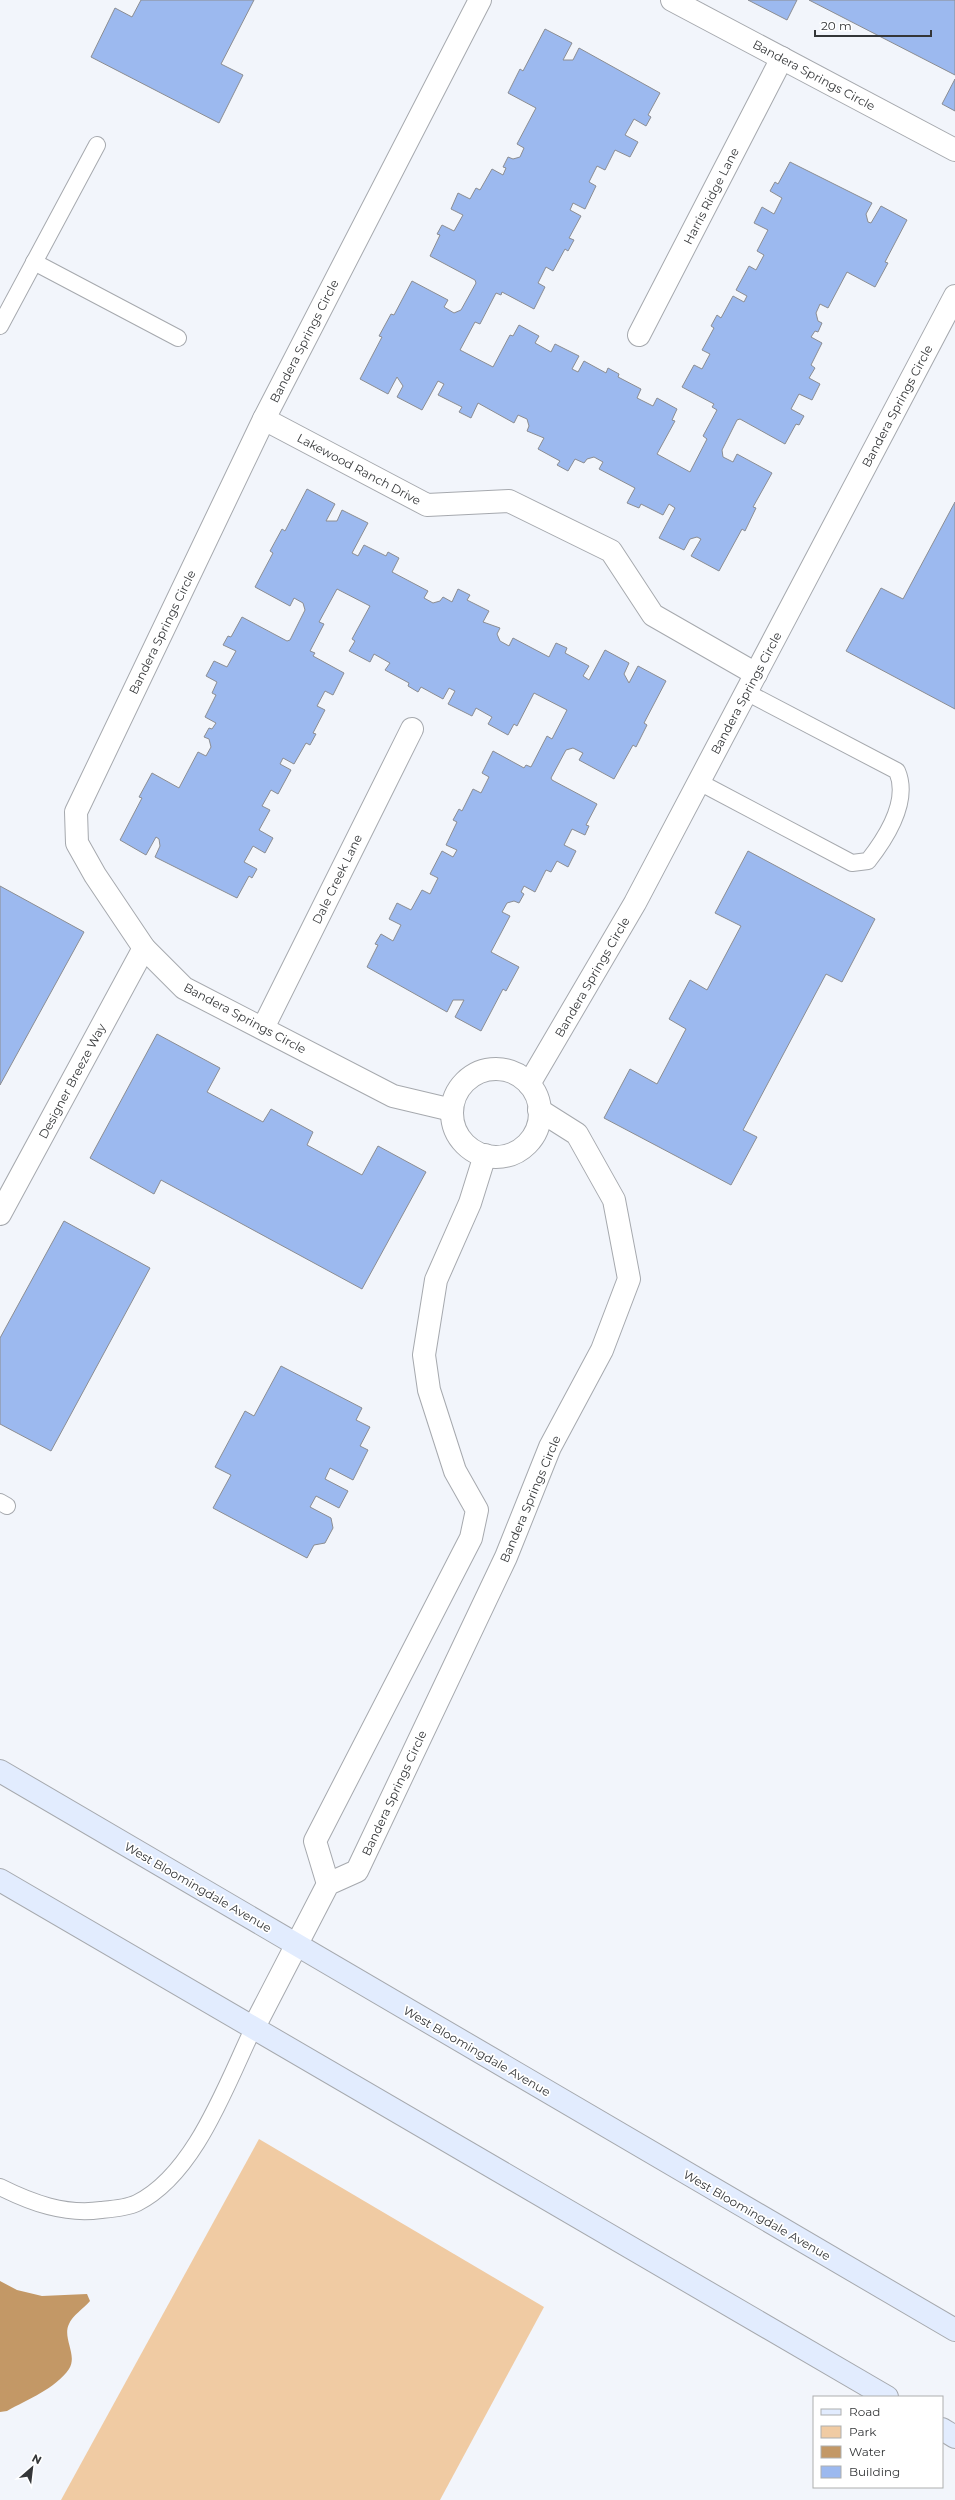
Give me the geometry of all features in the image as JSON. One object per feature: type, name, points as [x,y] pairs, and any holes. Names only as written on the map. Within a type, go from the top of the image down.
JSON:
[{"type":"main road","name":"West Bloomingdale Avenue","points":[[0,1771],[955,2330]]},
{"type":"main road","points":[[0,1880],[253,2029],[885,2396]]},
{"type":"main road","points":[[943,2430],[955,2437]]},
{"type":"street","name":"Bandera Springs Circle","points":[[452,1110],[394,1096],[184,988],[144,948],[94,875],[77,843],[76,812],[264,419],[480,0]]},
{"type":"street","name":"Bandera Springs Circle","points":[[672,0],[955,150]]},
{"type":"street","name":"Harris Ridge Lane","points":[[639,334],[782,58]]},
{"type":"street","name":"Bandera Springs Circle","points":[[529,1084],[635,903],[955,296]]},
{"type":"street","name":"Lakewood Ranch Drive","points":[[264,419],[427,505],[509,501],[611,551],[653,615],[751,683]]},
{"type":"street","name":"Dale Creek Lane","points":[[263,1028],[412,729]]},
{"type":"street","name":"Designer Breeze Way","points":[[0,1214],[144,948]]},
{"type":"street","points":[[489,1069],[504,1069],[518,1075],[529,1084],[536,1097],[539,1110],[538,1125],[532,1138],[522,1148],[510,1154],[496,1156],[485,1155],[469,1148],[459,1138],[453,1125],[452,1110],[455,1096],[462,1083],[474,1074],[489,1069]]},
{"type":"street","name":"Bandera Springs Circle","points":[[328,1884],[357,1871],[506,1557],[550,1447],[602,1350],[629,1279],[614,1200],[577,1134],[539,1110]]},
{"type":"street","points":[[253,2029],[328,1884],[315,1841],[471,1538],[477,1510],[455,1471],[429,1390],[424,1355],[436,1280],[470,1203],[485,1155]]},
{"type":"lane","points":[[0,326],[98,145]]},
{"type":"lane","points":[[34,262],[178,338]]},
{"type":"lane","points":[[699,782],[852,863],[868,862],[883,842],[900,801],[900,780],[897,771],[751,683]]},
{"type":"lane","points":[[0,2186],[28,2201],[85,2212],[136,2203],[156,2191],[185,2158],[209,2120],[253,2029]]},
{"type":"green space","points":[[259,2139],[544,2307],[440,2500],[61,2500]]},
{"type":"water","points":[[0,2281],[17,2290],[42,2296],[87,2294],[90,2301],[75,2315],[67,2329],[72,2358],[69,2369],[49,2388],[41,2393],[7,2411],[0,2412]]},
{"type":"building","points":[[141,0],[254,0],[221,64],[243,75],[219,123],[91,57],[115,8],[132,17]]},
{"type":"building","points":[[748,0],[797,0],[787,20]]},
{"type":"building","points":[[809,0],[955,0],[955,75]]},
{"type":"building","points":[[545,29],[572,43],[563,60],[573,60],[579,48],[660,93],[648,115],[651,117],[646,126],[634,119],[625,135],[638,142],[630,157],[615,150],[605,170],[597,166],[589,182],[596,186],[585,209],[573,203],[570,210],[581,216],[569,238],[574,240],[568,251],[565,249],[553,271],[546,267],[538,283],[545,287],[534,309],[502,292],[501,295],[496,293],[480,324],[475,322],[460,350],[493,367],[510,335],[513,336],[519,325],[539,336],[535,343],[551,352],[555,344],[579,356],[572,369],[578,372],[584,361],[606,373],[608,368],[619,374],[618,377],[641,389],[637,398],[653,406],[657,398],[677,409],[672,420],[675,421],[657,454],[690,472],[707,439],[703,436],[717,410],[712,407],[714,404],[682,387],[694,365],[702,369],[710,354],[702,350],[714,328],[711,326],[717,315],[721,318],[733,296],[744,302],[747,296],[736,290],[749,266],[756,270],[764,255],[757,251],[768,230],[754,223],[762,207],[774,214],[782,198],[770,191],[775,182],[778,184],[790,162],[872,203],[866,214],[868,222],[871,223],[881,206],[907,220],[885,262],[888,263],[875,287],[847,272],[828,308],[820,304],[816,313],[818,321],[822,323],[818,332],[815,331],[811,337],[822,343],[811,365],[815,368],[809,378],[820,384],[812,400],[799,394],[791,409],[804,416],[799,425],[796,424],[785,444],[740,419],[737,420],[722,450],[723,457],[733,462],[737,454],[772,473],[753,507],[756,508],[745,531],[742,529],[719,571],[691,556],[701,539],[697,537],[690,539],[684,550],[659,538],[675,508],[669,504],[663,515],[641,504],[639,508],[627,503],[635,488],[599,469],[603,462],[594,457],[587,459],[584,463],[575,459],[568,471],[557,465],[560,461],[538,449],[544,438],[527,431],[529,426],[527,419],[518,415],[514,423],[478,403],[471,418],[459,412],[462,407],[438,395],[444,384],[438,381],[422,410],[397,397],[403,386],[397,377],[388,394],[360,379],[382,337],[379,336],[391,314],[394,315],[412,281],[448,300],[444,307],[454,313],[461,310],[476,283],[475,280],[430,256],[440,235],[437,234],[442,225],[454,231],[463,215],[451,209],[458,193],[470,199],[476,188],[480,190],[492,169],[503,175],[506,168],[503,167],[508,157],[513,159],[520,157],[524,148],[517,144],[536,108],[508,93],[520,69],[523,71]]},
{"type":"building","points":[[955,79],[955,111],[942,104]]},
{"type":"building","points":[[307,489],[335,504],[326,521],[337,521],[342,510],[368,523],[352,553],[358,556],[364,545],[386,556],[388,552],[399,558],[392,572],[428,591],[424,598],[433,603],[440,601],[443,597],[452,602],[458,589],[470,595],[467,600],[489,611],[483,622],[500,628],[497,634],[500,641],[509,646],[513,638],[549,657],[556,643],[567,648],[565,653],[589,666],[583,676],[589,680],[605,650],[629,663],[624,674],[629,683],[638,666],[666,681],[644,723],[647,725],[636,747],[633,745],[614,779],[579,760],[583,753],[573,748],[566,750],[551,778],[552,780],[597,804],[586,825],[589,826],[585,835],[572,829],[564,845],[576,851],[568,867],[557,861],[551,872],[546,870],[535,892],[524,886],[521,892],[524,894],[519,903],[514,901],[507,903],[502,912],[510,916],[491,952],[519,967],[506,991],[503,989],[481,1031],[455,1017],[464,1000],[453,1000],[447,1012],[367,967],[378,945],[375,944],[381,934],[393,941],[401,925],[389,919],[397,903],[411,910],[422,890],[430,894],[438,878],[430,874],[442,851],[453,857],[457,850],[446,845],[457,822],[453,820],[459,809],[462,811],[473,789],[481,793],[489,777],[482,773],[493,751],[524,768],[526,765],[531,767],[547,736],[552,739],[567,710],[534,693],[517,726],[514,724],[508,735],[488,724],[492,717],[476,708],[472,716],[448,704],[455,691],[449,688],[443,699],[421,687],[418,692],[408,686],[409,683],[385,670],[390,663],[374,654],[370,662],[349,651],[355,641],[352,639],[370,606],[337,589],[319,622],[324,624],[310,651],[315,653],[313,656],[344,673],[333,695],[325,691],[317,706],[325,710],[313,733],[316,734],[310,745],[306,743],[294,764],[283,758],[280,764],[291,770],[278,794],[271,790],[262,806],[270,810],[259,830],[273,838],[265,853],[253,846],[244,862],[257,869],[252,878],[249,876],[237,898],[155,857],[160,846],[159,839],[156,837],[146,855],[120,840],[142,798],[139,797],[152,773],[179,788],[198,752],[206,756],[211,747],[209,739],[204,737],[209,728],[212,729],[216,723],[205,717],[216,695],[212,693],[217,682],[206,676],[214,661],[227,667],[236,651],[223,645],[228,636],[231,637],[242,617],[287,641],[290,640],[305,610],[303,603],[294,598],[290,606],[255,587],[273,553],[270,551],[282,529],[285,531]]},
{"type":"building","points":[[955,502],[955,709],[846,651],[881,588],[903,599]]},
{"type":"building","points":[[748,851],[875,919],[842,982],[826,974],[743,1130],[757,1137],[731,1185],[604,1118],[630,1069],[657,1084],[686,1029],[669,1019],[690,980],[707,990],[741,926],[715,913]]},
{"type":"building","points":[[0,886],[84,932],[0,1085]]},
{"type":"building","points":[[157,1034],[220,1068],[207,1092],[263,1122],[271,1109],[313,1132],[307,1145],[362,1175],[378,1146],[426,1172],[362,1289],[161,1180],[154,1194],[90,1158]]},
{"type":"building","points":[[64,1221],[150,1268],[51,1451],[0,1424],[0,1338]]},
{"type":"building","points":[[281,1366],[362,1408],[356,1420],[370,1427],[360,1446],[368,1450],[353,1480],[330,1468],[325,1479],[348,1491],[339,1508],[316,1496],[310,1507],[331,1518],[333,1528],[325,1543],[314,1545],[307,1558],[213,1508],[231,1475],[215,1467],[245,1411],[254,1416]]}]
